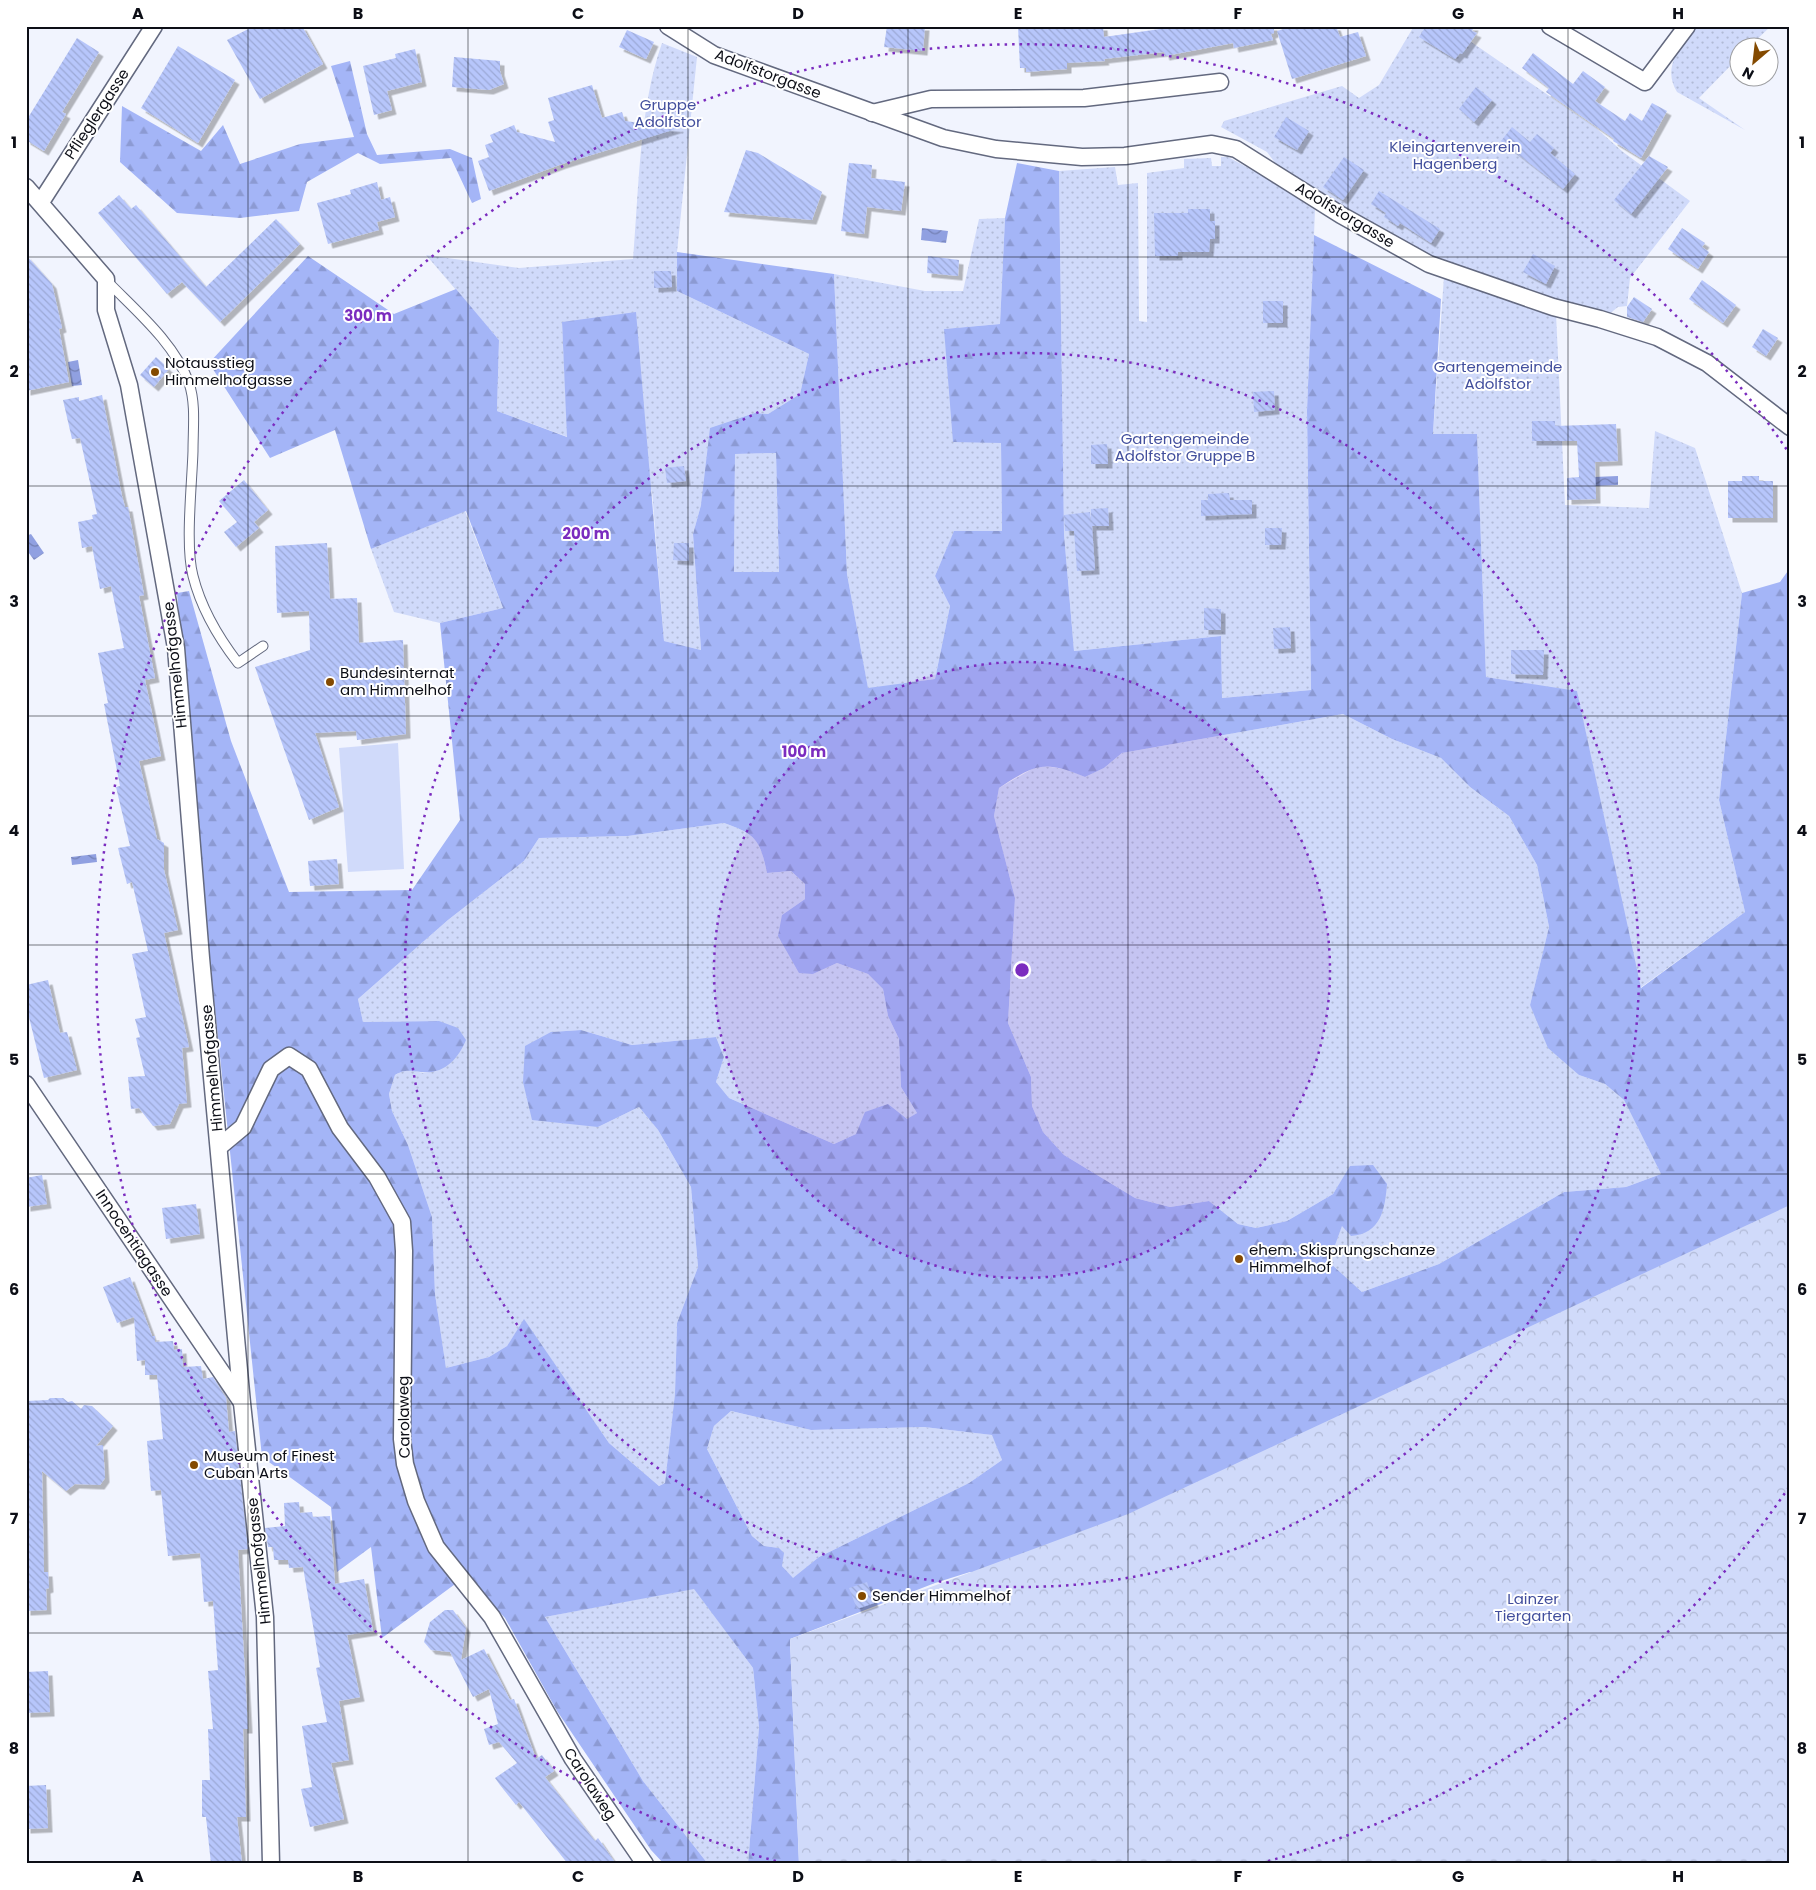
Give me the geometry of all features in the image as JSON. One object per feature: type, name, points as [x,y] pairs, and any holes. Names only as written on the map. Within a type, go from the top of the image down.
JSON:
[{"type":"street","name":"Pflieglergasse","points":[[41,202],[154,26]]},
{"type":"street","name":"Adolfstorgasse","points":[[668,26],[714,55],[943,138],[996,149],[1082,157],[1125,156],[1212,144],[1236,149],[1341,215],[1429,264],[1553,307],[1657,337],[1707,364],[1790,427]]},
{"type":"street","points":[[1550,26],[1645,82],[1687,26]]},
{"type":"street","points":[[872,113],[931,99],[1084,98],[1220,82]]},
{"type":"street","points":[[26,187],[41,202],[106,280]]},
{"type":"street","name":"Himmelhofgasse","points":[[106,280],[106,310],[129,385],[176,648],[201,958],[242,1403],[265,1618],[271,1864]]},
{"type":"street","name":"Carolaweg","points":[[219,1148],[244,1127],[271,1068],[289,1056],[309,1068],[340,1128],[377,1177],[402,1222],[404,1251],[402,1439],[405,1464],[416,1501],[436,1547],[492,1617],[573,1759],[645,1864]]},
{"type":"street","name":"Innocentiagasse","points":[[26,1084],[242,1403]]},
{"type":"lane","points":[[106,280],[178,359],[189,384],[194,408],[190,547],[192,575],[218,636],[238,663],[263,646]]},
{"type":"green space","name":"Kleingartenverein Hagenberg","points":[[1414,26],[1448,26],[1596,128],[1623,152],[1690,201],[1630,278],[1627,306],[1618,307],[1608,315],[1547,299],[1428,257],[1341,206],[1276,164],[1267,152],[1221,127],[1224,121],[1342,86],[1359,98],[1379,85]]},
{"type":"green space","points":[[1694,26],[1771,26],[1758,38],[1728,38],[1728,68],[1699,98],[1745,130],[1677,92],[1671,74],[1672,66],[1679,50]]},
{"type":"green space","name":"Gruppe Adolfstor","points":[[662,43],[697,57],[677,252],[677,291],[809,354],[800,394],[768,414],[755,413],[701,505],[693,534],[701,650],[664,641],[652,491],[562,323],[568,437],[497,411],[499,340],[426,255],[519,268],[633,259],[644,122],[654,68]]},
{"type":"green space","points":[[350,61],[367,134],[377,155],[450,149],[472,158],[481,199],[472,203],[451,158],[380,164],[358,153],[307,182],[299,211],[240,218],[177,213],[120,162],[122,106],[201,151],[223,125],[240,164],[300,144],[354,137],[331,66]]},
{"type":"green space","name":"Gartengemeinde Adolfstor Gruppe B","points":[[1221,157],[1228,157],[1267,178],[1315,210],[1307,411],[1311,690],[1222,698],[1221,636],[1074,651],[1064,534],[1059,171],[1115,167],[1118,185],[1138,183],[1139,321],[1147,322],[1147,173],[1184,168],[1184,159],[1211,158],[1212,166],[1221,166]]},
{"type":"green space","points":[[1017,163],[1059,171],[1064,534],[1074,651],[1221,636],[1222,698],[1311,690],[1307,411],[1314,235],[1441,299],[1433,434],[1477,434],[1486,677],[1577,691],[1641,988],[1745,912],[1719,800],[1742,593],[1780,582],[1790,568],[1790,1864],[970,1572],[935,1583],[790,1639],[799,1864],[748,1864],[759,1727],[753,1668],[694,1589],[545,1617],[643,1781],[708,1864],[664,1864],[651,1850],[557,1711],[505,1618],[466,1576],[382,1638],[371,1547],[337,1572],[331,1507],[262,1457],[212,980],[177,593],[189,591],[231,741],[289,892],[412,890],[460,820],[440,623],[503,608],[466,511],[371,549],[335,430],[270,458],[209,363],[308,256],[394,314],[456,289],[499,340],[497,411],[567,437],[562,322],[636,312],[664,641],[701,650],[693,534],[701,505],[710,428],[755,413],[768,414],[800,394],[809,354],[677,291],[677,252],[834,274],[847,574],[868,688],[935,679],[950,606],[935,576],[954,531],[1002,531],[1001,443],[953,442],[944,329],[1000,324],[1005,218]],"holes":[[[776,453],[779,572],[734,572],[735,454]],[[1343,714],[1392,739],[1441,758],[1470,787],[1509,816],[1537,865],[1549,927],[1530,1005],[1548,1048],[1579,1075],[1605,1084],[1624,1100],[1661,1174],[1626,1187],[1564,1192],[1439,1264],[1362,1292],[1329,1262],[1342,1226],[1351,1236],[1369,1231],[1380,1219],[1385,1202],[1387,1184],[1373,1165],[1350,1166],[1333,1194],[1287,1221],[1256,1228],[1238,1224],[1209,1201],[1170,1207],[1135,1198],[1064,1155],[1043,1132],[1032,1106],[1031,1077],[1008,1023],[1015,898],[994,816],[999,788],[1031,769],[1040,767],[1059,768],[1085,777],[1104,768],[1122,753]],[[724,823],[743,831],[755,840],[762,853],[767,873],[791,871],[805,884],[805,899],[782,915],[778,936],[799,973],[813,974],[837,963],[868,974],[883,989],[888,1016],[899,1039],[901,1087],[917,1113],[907,1119],[888,1104],[865,1112],[856,1134],[834,1144],[729,1098],[716,1082],[724,1057],[716,1037],[632,1045],[581,1030],[551,1032],[525,1046],[523,1082],[532,1120],[598,1127],[639,1107],[658,1130],[691,1187],[698,1267],[677,1323],[675,1393],[665,1483],[659,1486],[609,1443],[524,1319],[507,1346],[489,1357],[446,1368],[435,1294],[432,1217],[408,1145],[392,1111],[389,1094],[395,1075],[405,1071],[437,1071],[454,1059],[466,1040],[458,1028],[439,1021],[363,1022],[358,999],[448,920],[524,861],[539,838],[628,836]],[[731,1411],[811,1430],[924,1427],[992,1435],[1002,1460],[969,1483],[819,1557],[793,1578],[782,1566],[784,1553],[779,1548],[764,1546],[752,1536],[707,1449],[714,1426]]]},
{"type":"green space","points":[[1005,218],[1000,324],[944,329],[1001,442],[1002,531],[954,532],[935,576],[950,606],[935,679],[868,689],[847,574],[834,274],[925,291],[963,291],[979,219]]},
{"type":"green space","name":"Gartengemeinde Adolfstor","points":[[1444,276],[1556,314],[1565,505],[1649,508],[1655,431],[1695,448],[1742,593],[1719,800],[1745,912],[1640,988],[1577,692],[1486,677],[1477,434],[1433,435]]},
{"type":"green space","points":[[776,453],[779,572],[734,572],[735,454]]},
{"type":"green space","points":[[465,511],[503,608],[440,623],[394,612],[371,549]]},
{"type":"green space","points":[[1343,714],[1392,739],[1441,758],[1470,787],[1509,816],[1537,865],[1549,927],[1530,1005],[1579,1075],[1605,1084],[1624,1100],[1661,1174],[1626,1187],[1564,1192],[1439,1264],[1362,1292],[1329,1262],[1342,1225],[1350,1167],[1333,1194],[1287,1221],[1256,1228],[1238,1224],[1209,1201],[1170,1207],[1135,1198],[1064,1155],[1043,1132],[1032,1106],[1031,1077],[1008,1023],[1015,898],[994,816],[999,788],[1039,765],[1069,770],[1085,777],[1104,768],[1122,753]]},
{"type":"green space","points":[[398,743],[404,869],[348,872],[339,748]]},
{"type":"green space","points":[[724,823],[743,831],[755,840],[762,853],[767,873],[791,871],[805,884],[805,899],[782,915],[813,974],[837,963],[868,974],[883,989],[888,1016],[899,1039],[901,1087],[917,1113],[908,1119],[856,1134],[834,1144],[729,1098],[716,1082],[724,1057],[716,1037],[632,1045],[581,1030],[551,1032],[598,1127],[639,1107],[658,1130],[691,1187],[698,1267],[677,1323],[675,1393],[665,1483],[659,1486],[609,1443],[524,1320],[507,1346],[489,1357],[446,1368],[435,1294],[432,1217],[408,1145],[392,1111],[389,1094],[395,1075],[407,1069],[423,1073],[437,1071],[439,1021],[363,1022],[358,999],[448,920],[524,861],[539,838],[628,836]]},
{"type":"green space","name":"Lainzer Tiergarten","points":[[1790,1205],[1790,1864],[799,1864],[790,1639],[1128,1514]]},
{"type":"green space","points":[[731,1411],[811,1430],[924,1427],[993,1435],[1002,1460],[969,1483],[819,1557],[793,1579],[782,1566],[779,1548],[764,1546],[752,1536],[707,1449],[714,1426]]},
{"type":"green space","points":[[694,1588],[753,1668],[759,1727],[748,1864],[708,1864],[643,1781],[545,1617]]},
{"type":"water","points":[[922,228],[948,231],[946,243],[921,240]]},
{"type":"water","points":[[78,360],[82,385],[72,386],[68,362]]},
{"type":"water","points":[[1618,476],[1618,485],[1594,486],[1594,477]]},
{"type":"water","points":[[31,534],[44,553],[34,560],[26,549],[26,536]]},
{"type":"water","points":[[96,854],[97,862],[72,865],[71,857]]},
{"type":"building","points":[[254,26],[302,26],[323,64],[260,99],[227,40]]},
{"type":"building","points":[[887,26],[925,26],[923,51],[884,47]]},
{"type":"building","points":[[1018,26],[1103,26],[1104,37],[1160,29],[1160,26],[1274,26],[1274,33],[1271,34],[1273,40],[1234,48],[1233,43],[1165,56],[1164,52],[1104,59],[1105,61],[1067,63],[1067,69],[1026,72],[1026,68],[1020,68]]},
{"type":"building","points":[[1293,26],[1336,26],[1340,37],[1358,32],[1366,56],[1292,79],[1277,31]]},
{"type":"building","points":[[1426,26],[1474,26],[1472,31],[1477,33],[1462,54],[1460,53],[1455,59],[1419,37]]},
{"type":"building","points":[[627,30],[654,42],[646,59],[619,47]]},
{"type":"building","points":[[77,38],[99,52],[62,112],[66,114],[44,151],[26,140],[26,121]]},
{"type":"building","points":[[178,46],[235,80],[198,143],[141,108]]},
{"type":"building","points":[[415,49],[422,82],[387,91],[392,110],[374,115],[363,66],[396,58],[395,54]]},
{"type":"building","points":[[1533,53],[1573,84],[1583,71],[1605,87],[1595,101],[1625,121],[1630,113],[1642,121],[1652,103],[1667,111],[1641,158],[1613,141],[1614,139],[1610,136],[1546,92],[1549,88],[1522,68]]},
{"type":"building","points":[[454,57],[500,61],[500,71],[504,84],[489,90],[452,87]]},
{"type":"building","points":[[592,85],[602,118],[622,112],[625,121],[679,128],[562,164],[489,191],[478,161],[489,157],[485,145],[493,142],[490,135],[514,125],[517,132],[555,142],[548,122],[554,120],[548,98]]},
{"type":"building","points":[[1476,87],[1492,100],[1474,122],[1459,109]]},
{"type":"building","points":[[1286,117],[1309,131],[1297,150],[1274,137]]},
{"type":"building","points":[[1512,127],[1530,142],[1537,134],[1554,148],[1550,153],[1575,174],[1563,189],[1501,141]]},
{"type":"building","points":[[746,150],[758,153],[822,192],[812,220],[724,212]]},
{"type":"building","points":[[1649,156],[1668,167],[1631,214],[1614,200]]},
{"type":"building","points":[[1344,157],[1364,170],[1343,200],[1323,187]]},
{"type":"building","points":[[849,163],[872,165],[871,178],[905,182],[901,211],[867,207],[864,234],[841,231]]},
{"type":"building","points":[[377,182],[381,200],[390,197],[395,217],[377,222],[379,230],[328,244],[317,203],[351,194],[350,190]]},
{"type":"building","points":[[1379,191],[1440,229],[1431,243],[1400,223],[1398,226],[1384,217],[1386,213],[1371,204]]},
{"type":"building","points":[[119,195],[131,209],[136,205],[206,287],[276,219],[300,244],[220,322],[182,282],[167,294],[98,213]]},
{"type":"building","points":[[1188,209],[1210,209],[1210,221],[1215,221],[1215,239],[1210,239],[1209,252],[1178,252],[1178,256],[1155,256],[1154,213],[1188,213]]},
{"type":"building","points":[[1682,228],[1705,243],[1702,247],[1709,252],[1698,269],[1668,249]]},
{"type":"building","points":[[1533,254],[1555,266],[1546,284],[1523,272]]},
{"type":"building","points":[[26,255],[52,284],[62,328],[59,329],[69,382],[26,391]]},
{"type":"building","points":[[928,256],[959,260],[958,276],[927,273]]},
{"type":"building","points":[[654,271],[671,271],[672,287],[654,288]]},
{"type":"building","points":[[1702,280],[1736,305],[1723,323],[1689,299]]},
{"type":"building","points":[[1634,297],[1652,309],[1643,322],[1627,317],[1627,307]]},
{"type":"building","points":[[1263,301],[1283,301],[1283,323],[1263,323]]},
{"type":"building","points":[[1763,329],[1778,338],[1766,356],[1752,347]]},
{"type":"building","name":"Notausstieg Himmelhofgasse","points":[[156,357],[169,369],[154,387],[140,375]]},
{"type":"building","points":[[1274,391],[1275,410],[1254,412],[1253,392]]},
{"type":"building","points":[[102,395],[122,496],[125,507],[128,507],[144,595],[139,596],[155,678],[145,680],[161,756],[139,761],[157,839],[164,843],[164,870],[178,930],[164,933],[189,1047],[182,1048],[187,1103],[179,1104],[170,1124],[153,1126],[139,1108],[131,1109],[128,1077],[145,1076],[136,1038],[140,1037],[135,1019],[146,1017],[132,954],[148,951],[132,882],[127,884],[118,848],[130,846],[116,787],[120,786],[104,704],[108,703],[98,653],[124,648],[111,586],[100,589],[92,546],[82,548],[78,522],[93,519],[92,515],[97,514],[80,438],[72,439],[63,400],[79,397],[79,401]]},
{"type":"building","points":[[1532,421],[1555,421],[1555,426],[1616,424],[1618,461],[1595,462],[1596,499],[1567,500],[1567,478],[1579,477],[1577,441],[1532,441]]},
{"type":"building","points":[[1107,444],[1108,464],[1091,464],[1091,445]]},
{"type":"building","points":[[684,466],[686,481],[667,483],[665,468]]},
{"type":"building","points":[[1742,476],[1759,476],[1759,481],[1773,481],[1773,518],[1728,518],[1728,481],[1742,481]]},
{"type":"building","points":[[244,480],[268,510],[254,522],[259,528],[236,547],[224,532],[237,522],[219,501]]},
{"type":"building","points":[[1229,493],[1230,500],[1252,500],[1252,514],[1201,516],[1201,500],[1208,500],[1208,494]]},
{"type":"building","points":[[1108,508],[1109,526],[1092,526],[1095,570],[1077,571],[1074,531],[1065,531],[1064,515],[1090,512],[1091,523],[1091,509]]},
{"type":"building","points":[[1265,528],[1282,528],[1281,545],[1265,545]]},
{"type":"building","points":[[327,543],[330,599],[357,598],[359,643],[403,640],[406,734],[357,740],[356,731],[315,733],[339,807],[309,820],[255,667],[310,650],[309,611],[277,613],[275,546]]},
{"type":"building","points":[[674,543],[689,543],[689,561],[673,560]]},
{"type":"building","points":[[1204,608],[1221,609],[1221,630],[1204,630]]},
{"type":"building","points":[[1290,627],[1291,648],[1274,649],[1273,628]]},
{"type":"building","points":[[1511,650],[1544,650],[1543,675],[1511,674]]},
{"type":"building","points":[[337,859],[339,884],[310,886],[308,861]]},
{"type":"building","points":[[48,980],[60,1033],[67,1032],[77,1070],[44,1078],[26,1005],[26,985]]},
{"type":"building","points":[[42,1175],[47,1204],[26,1207],[26,1178]]},
{"type":"building","points":[[196,1204],[200,1234],[166,1239],[162,1208]]},
{"type":"building","points":[[130,1277],[152,1336],[155,1336],[155,1342],[173,1341],[174,1350],[182,1349],[183,1367],[201,1366],[203,1379],[213,1377],[226,1398],[229,1432],[235,1431],[248,1549],[238,1550],[248,1729],[243,1729],[246,1817],[237,1817],[242,1864],[211,1864],[206,1817],[202,1817],[202,1780],[210,1780],[208,1729],[213,1729],[208,1671],[218,1670],[213,1601],[204,1602],[200,1553],[168,1556],[161,1490],[151,1491],[147,1441],[163,1439],[157,1375],[145,1375],[145,1360],[137,1361],[134,1317],[117,1323],[103,1287]]},
{"type":"building","points":[[50,1398],[63,1398],[68,1402],[72,1401],[81,1409],[84,1405],[92,1406],[113,1426],[96,1446],[103,1445],[105,1478],[100,1485],[75,1484],[66,1491],[42,1471],[44,1572],[48,1572],[49,1588],[46,1589],[47,1610],[26,1611],[26,1401],[48,1400]]},
{"type":"building","points":[[299,1502],[300,1513],[312,1512],[313,1517],[330,1516],[335,1584],[364,1579],[373,1631],[347,1635],[360,1697],[339,1701],[349,1760],[331,1763],[344,1819],[310,1827],[301,1789],[312,1787],[302,1726],[327,1722],[316,1668],[320,1667],[303,1567],[289,1568],[288,1560],[274,1560],[273,1547],[268,1547],[265,1528],[285,1526],[284,1503]]},
{"type":"building","name":"Sender Himmelhof","points":[[867,1582],[874,1603],[857,1609],[849,1588]]},
{"type":"building","points":[[445,1610],[453,1610],[466,1628],[461,1660],[484,1649],[510,1700],[514,1699],[536,1759],[542,1755],[554,1771],[545,1777],[595,1841],[598,1838],[616,1864],[568,1864],[519,1802],[516,1805],[495,1778],[517,1763],[499,1742],[489,1745],[484,1729],[498,1724],[489,1689],[473,1697],[450,1652],[431,1650],[424,1642],[430,1622]]},
{"type":"building","points":[[48,1671],[50,1712],[26,1713],[26,1672]]},
{"type":"building","points":[[46,1785],[48,1828],[26,1829],[26,1786]]},
{"type":"place","name":"Notausstieg Himmelhofgasse","points":[[155,372]]},
{"type":"place","name":"Bundesinternat am Himmelhof","points":[[330,682]]},
{"type":"place","name":"ehem. Skisprungschanze Himmelhof","points":[[1239,1259]]},
{"type":"place","name":"Museum of Finest Cuban Arts","points":[[194,1465]]},
{"type":"place","name":"Sender Himmelhof","points":[[862,1596]]}]
